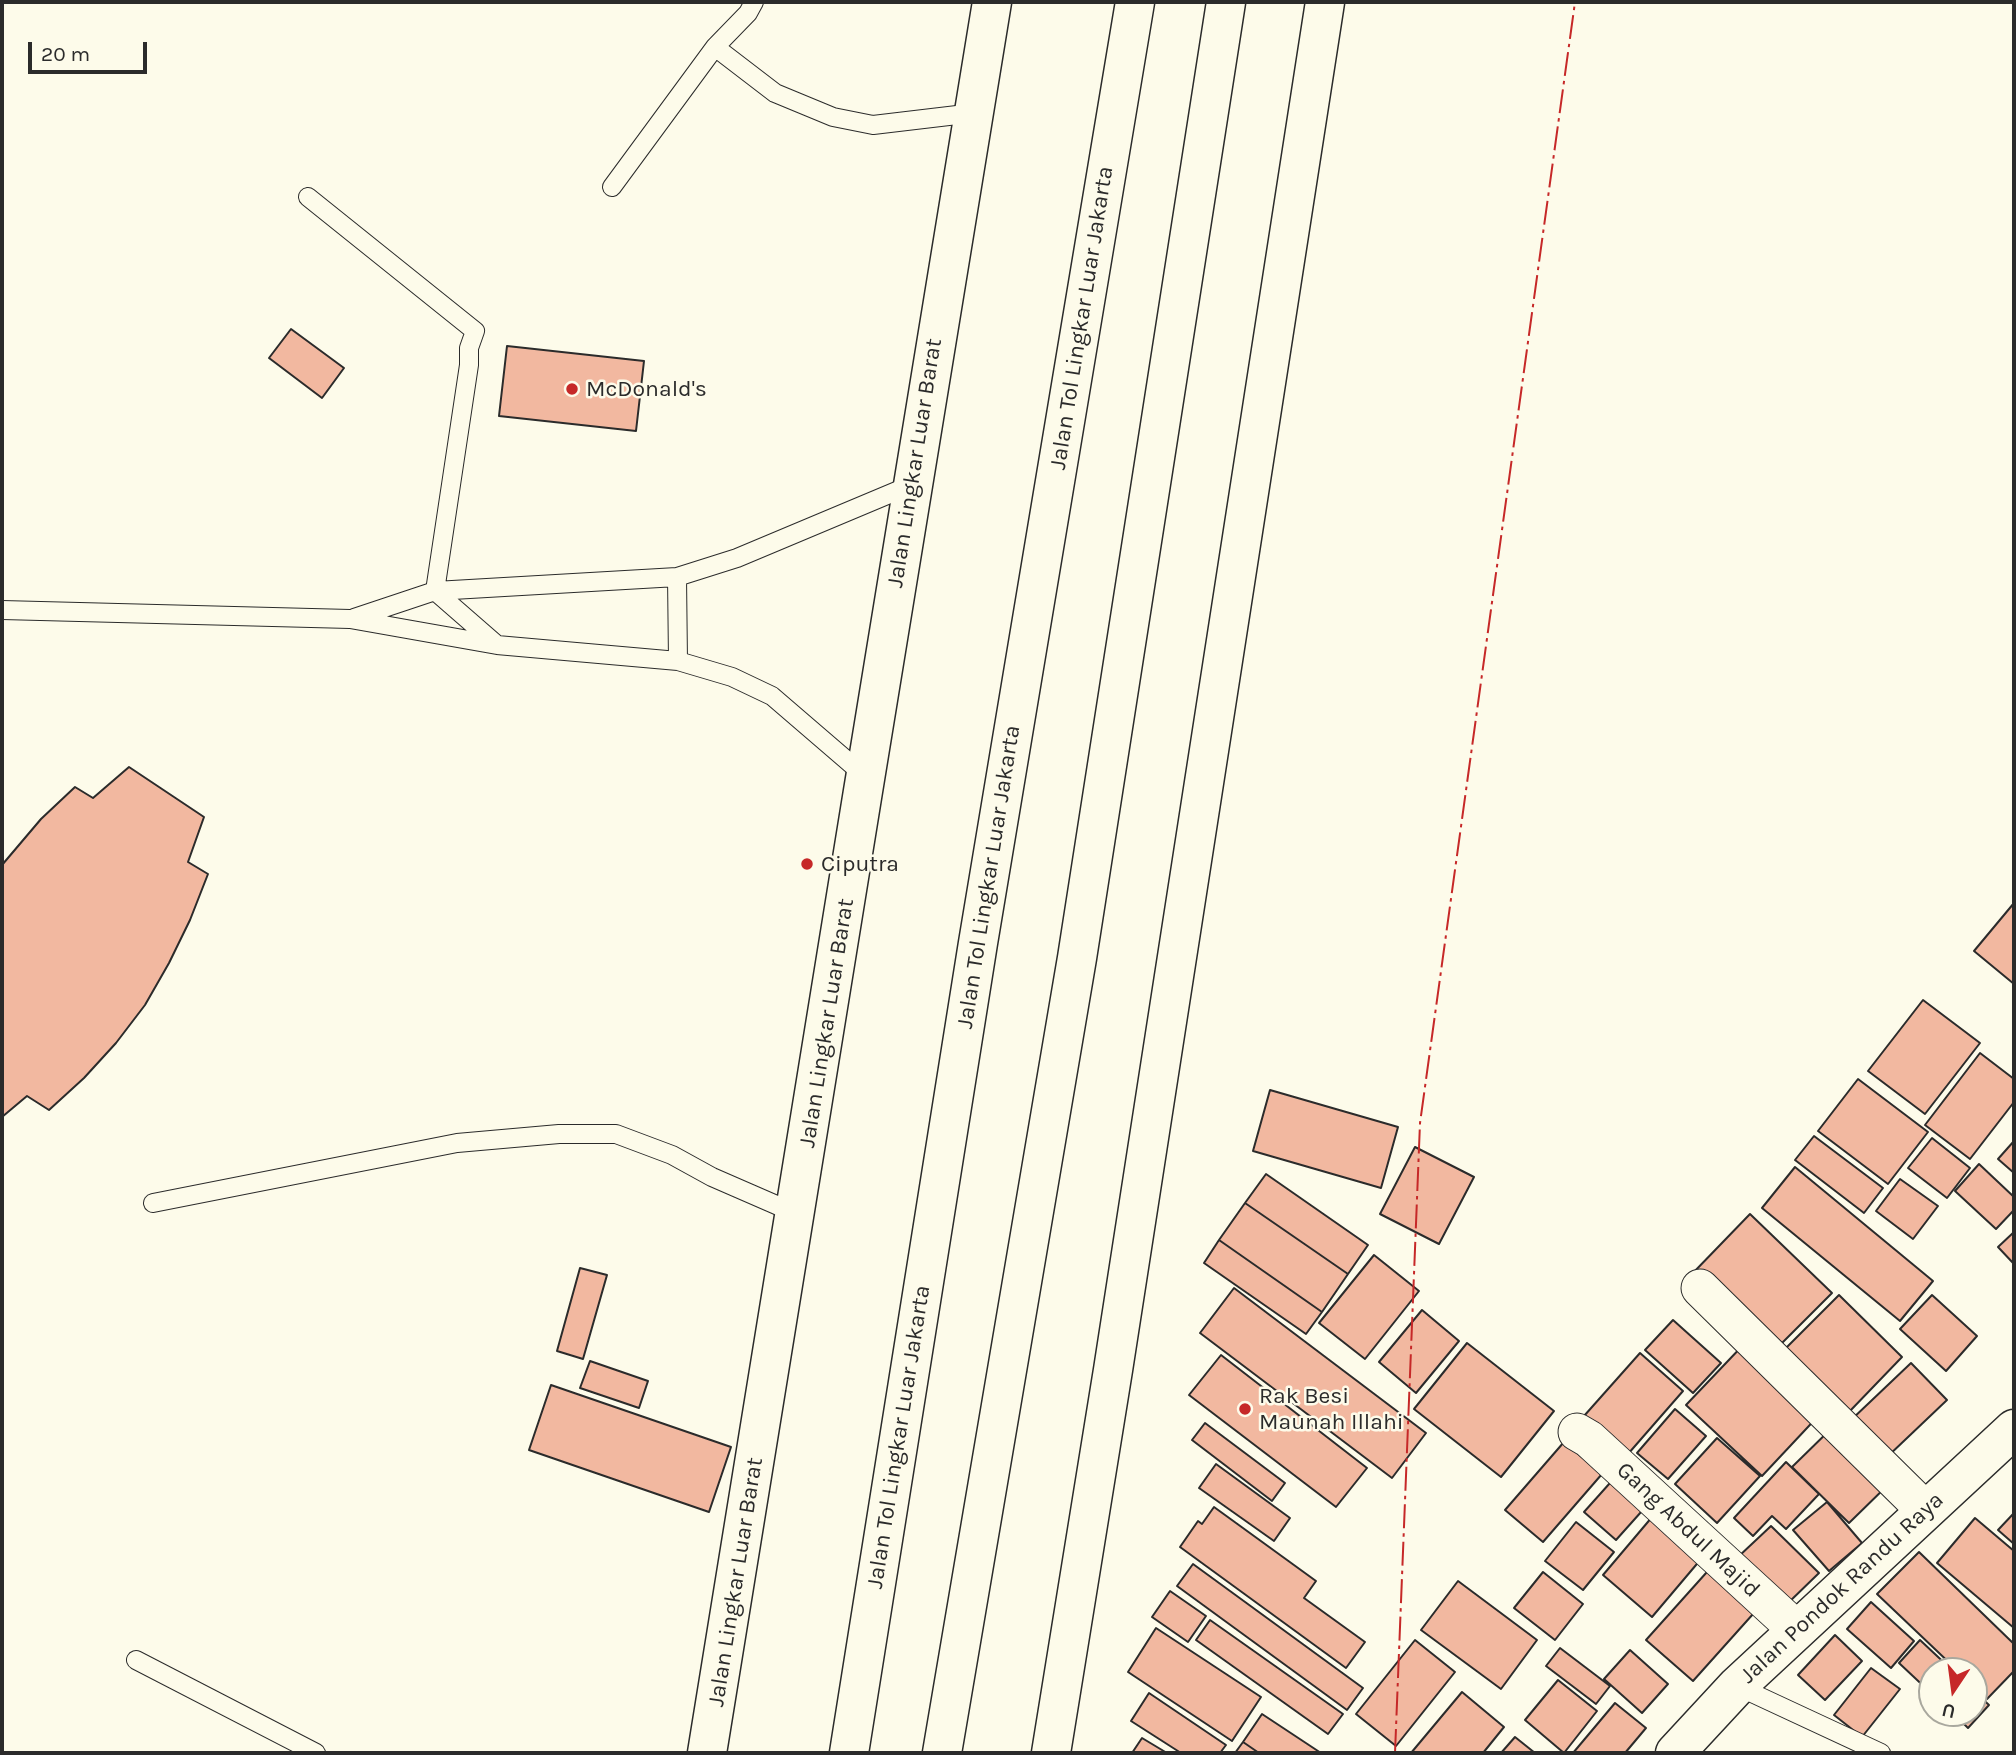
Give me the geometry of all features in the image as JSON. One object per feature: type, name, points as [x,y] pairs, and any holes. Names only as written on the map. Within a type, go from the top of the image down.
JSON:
[{"type":"main road","name":"Jalan Lingkar Luar Barat","points":[[707,1753],[797,1214],[911,485],[992,2]]},
{"type":"main road","name":"Jalan Tol Lingkar Luar Jakarta","points":[[849,1753],[978,943],[1135,2]]},
{"type":"main road","points":[[942,1753],[1077,958],[1226,2]]},
{"type":"main road","points":[[1051,1753],[1325,2]]},
{"type":"main road","name":"Jalan Pondok Randu Raya","points":[[1675,1753],[1737,1686],[2014,1429]]},
{"type":"street","points":[[1700,1288],[1926,1510]]},
{"type":"street","name":"Gang Abdul Majid","points":[[1577,1432],[1588,1438],[1797,1630]]},
{"type":"lane","points":[[612,187],[715,47],[748,13],[754,2]]},
{"type":"lane","points":[[715,47],[775,93],[833,117],[873,125],[974,113]]},
{"type":"lane","points":[[308,197],[475,331],[470,348],[435,592]]},
{"type":"lane","points":[[350,620],[435,592],[677,577],[737,558],[911,485]]},
{"type":"lane","points":[[677,577],[678,660]]},
{"type":"lane","points":[[435,592],[497,645]]},
{"type":"lane","points":[[2,611],[350,620],[497,645],[678,660],[732,677],[772,696],[865,776]]},
{"type":"lane","points":[[153,1203],[457,1143],[559,1134],[616,1135],[673,1155],[712,1177],[797,1214]]},
{"type":"lane","points":[[136,1660],[316,1753]]},
{"type":"lane","points":[[1737,1686],[1881,1753]]},
{"type":"building","points":[[291,329],[344,368],[322,398],[269,358]]},
{"type":"building","name":"McDonald's","points":[[507,346],[644,361],[636,431],[499,416]]},
{"type":"building","points":[[129,767],[204,817],[188,862],[208,874],[169,963],[145,1005],[116,1043],[84,1078],[49,1110],[27,1096],[2,1117],[2,865],[41,819],[75,787],[93,798]]},
{"type":"building","points":[[2014,903],[2014,984],[1974,951]]},
{"type":"building","points":[[1923,1000],[1980,1043],[1925,1114],[1868,1071]]},
{"type":"building","points":[[1980,1053],[2014,1079],[2014,1102],[1970,1159],[1925,1125]]},
{"type":"building","points":[[1858,1079],[1928,1132],[1888,1184],[1818,1131]]},
{"type":"building","points":[[1270,1090],[1398,1127],[1381,1188],[1253,1151]]},
{"type":"building","points":[[1814,1136],[1883,1188],[1864,1213],[1795,1160]]},
{"type":"building","points":[[1932,1138],[1970,1168],[1947,1198],[1908,1168]]},
{"type":"building","points":[[2014,1141],[2014,1173],[1998,1159]]},
{"type":"building","points":[[1415,1147],[1474,1177],[1439,1244],[1380,1214]]},
{"type":"building","points":[[1979,1164],[2014,1197],[2014,1210],[1996,1229],[1955,1191]]},
{"type":"building","points":[[1795,1167],[1933,1281],[1900,1321],[1762,1208]]},
{"type":"building","points":[[1266,1174],[1368,1245],[1348,1274],[1245,1203]]},
{"type":"building","points":[[1900,1179],[1938,1206],[1913,1239],[1876,1211]]},
{"type":"building","points":[[1245,1203],[1348,1274],[1322,1312],[1219,1240]]},
{"type":"building","points":[[1750,1214],[1832,1293],[1772,1353],[1691,1275]]},
{"type":"building","points":[[2014,1232],[2014,1264],[1998,1247]]},
{"type":"building","points":[[1219,1240],[1322,1312],[1306,1334],[1204,1263]]},
{"type":"building","points":[[1374,1255],[1419,1291],[1365,1359],[1319,1323]]},
{"type":"building","points":[[580,1268],[607,1275],[583,1359],[557,1351]]},
{"type":"building","points":[[1234,1288],[1426,1433],[1392,1478],[1200,1333]]},
{"type":"building","points":[[1839,1295],[1902,1357],[1849,1412],[1785,1349]]},
{"type":"building","points":[[1932,1295],[1977,1336],[1946,1371],[1900,1329]]},
{"type":"building","points":[[1422,1310],[1459,1341],[1416,1393],[1379,1362]]},
{"type":"building","points":[[1673,1320],[1721,1363],[1693,1393],[1645,1350]]},
{"type":"building","points":[[1746,1342],[1822,1412],[1762,1476],[1686,1405]]},
{"type":"building","points":[[1467,1343],[1554,1411],[1501,1477],[1414,1409]]},
{"type":"building","points":[[1640,1353],[1683,1391],[1628,1454],[1584,1416]]},
{"type":"building","points":[[1221,1355],[1367,1468],[1336,1507],[1189,1395]]},
{"type":"building","points":[[590,1361],[648,1381],[639,1408],[580,1388]]},
{"type":"building","points":[[1911,1363],[1947,1400],[1886,1458],[1850,1421]]},
{"type":"building","points":[[551,1385],[731,1447],[709,1512],[529,1450]]},
{"type":"building","points":[[1675,1409],[1706,1436],[1668,1479],[1637,1453]]},
{"type":"building","points":[[1205,1423],[1285,1483],[1272,1501],[1192,1440]]},
{"type":"building","points":[[1837,1423],[1893,1480],[1849,1523],[1792,1467]]},
{"type":"building","points":[[1717,1438],[1760,1476],[1717,1523],[1675,1484]]},
{"type":"building","points":[[1564,1442],[1602,1474],[1543,1542],[1505,1510]]},
{"type":"building","points":[[1786,1462],[1819,1494],[1786,1529],[1772,1516],[1753,1536],[1734,1518]]},
{"type":"building","points":[[1216,1464],[1290,1518],[1274,1541],[1199,1488]]},
{"type":"building","points":[[1618,1474],[1650,1502],[1616,1540],[1584,1512]]},
{"type":"building","points":[[1827,1502],[1862,1543],[1829,1571],[1793,1530]]},
{"type":"building","points":[[1214,1507],[1316,1581],[1304,1598],[1365,1642],[1346,1668],[1180,1547],[1198,1521],[1202,1524]]},
{"type":"building","points":[[1658,1510],[1707,1552],[1652,1617],[1603,1575]]},
{"type":"building","points":[[2014,1513],[2014,1544],[1998,1530]]},
{"type":"building","points":[[1975,1518],[2014,1551],[2014,1628],[1937,1563]]},
{"type":"building","points":[[1576,1522],[1614,1552],[1583,1590],[1545,1561]]},
{"type":"building","points":[[1771,1526],[1819,1573],[1786,1605],[1738,1557]]},
{"type":"building","points":[[1919,1552],[2014,1644],[2014,1671],[1988,1698],[1988,1657],[1943,1657],[1877,1594]]},
{"type":"building","points":[[1715,1563],[1762,1604],[1693,1681],[1646,1640]]},
{"type":"building","points":[[1193,1564],[1363,1688],[1347,1710],[1177,1586]]},
{"type":"building","points":[[1543,1572],[1583,1604],[1555,1640],[1514,1608]]},
{"type":"building","points":[[1458,1581],[1537,1640],[1501,1689],[1421,1630]]},
{"type":"building","points":[[1170,1591],[1206,1616],[1188,1642],[1152,1617]]},
{"type":"building","points":[[1871,1602],[1914,1641],[1891,1668],[1847,1629]]},
{"type":"building","points":[[1210,1620],[1343,1714],[1328,1734],[1196,1640]]},
{"type":"building","points":[[1156,1628],[1261,1697],[1232,1741],[1128,1672]]},
{"type":"building","points":[[1835,1635],[1862,1661],[1825,1700],[1798,1675]]},
{"type":"building","points":[[1415,1640],[1455,1672],[1396,1746],[1356,1714]]},
{"type":"building","points":[[1920,1640],[1938,1657],[1918,1657],[1918,1681],[1899,1663]]},
{"type":"building","points":[[1560,1648],[1610,1686],[1596,1704],[1546,1666]]},
{"type":"building","points":[[1630,1650],[1668,1684],[1642,1713],[1604,1679]]},
{"type":"building","points":[[1871,1668],[1900,1689],[1862,1737],[1834,1715]]},
{"type":"building","points":[[1558,1680],[1597,1711],[1564,1753],[1525,1720]]},
{"type":"building","points":[[1462,1692],[1504,1727],[1483,1753],[1411,1753]]},
{"type":"building","points":[[1149,1693],[1226,1745],[1220,1753],[1181,1753],[1131,1721]]},
{"type":"building","points":[[1615,1703],[1646,1728],[1625,1753],[1573,1753]]},
{"type":"building","points":[[1262,1714],[1321,1753],[1259,1753],[1243,1742]]},
{"type":"building","points":[[1515,1737],[1535,1753],[1501,1753]]},
{"type":"building","points":[[1142,1738],[1167,1753],[1132,1753]]},
{"type":"building","points":[[1243,1742],[1259,1753],[1235,1753]]},
{"type":"power","points":[[1395,1753],[1420,1123],[1575,2]]},
{"type":"place","name":"McDonald's","points":[[572,389]]},
{"type":"place","name":"Ciputra","points":[[807,864]]},
{"type":"place","name":"Rak Besi Maunah Illahi","points":[[1245,1409]]}]
